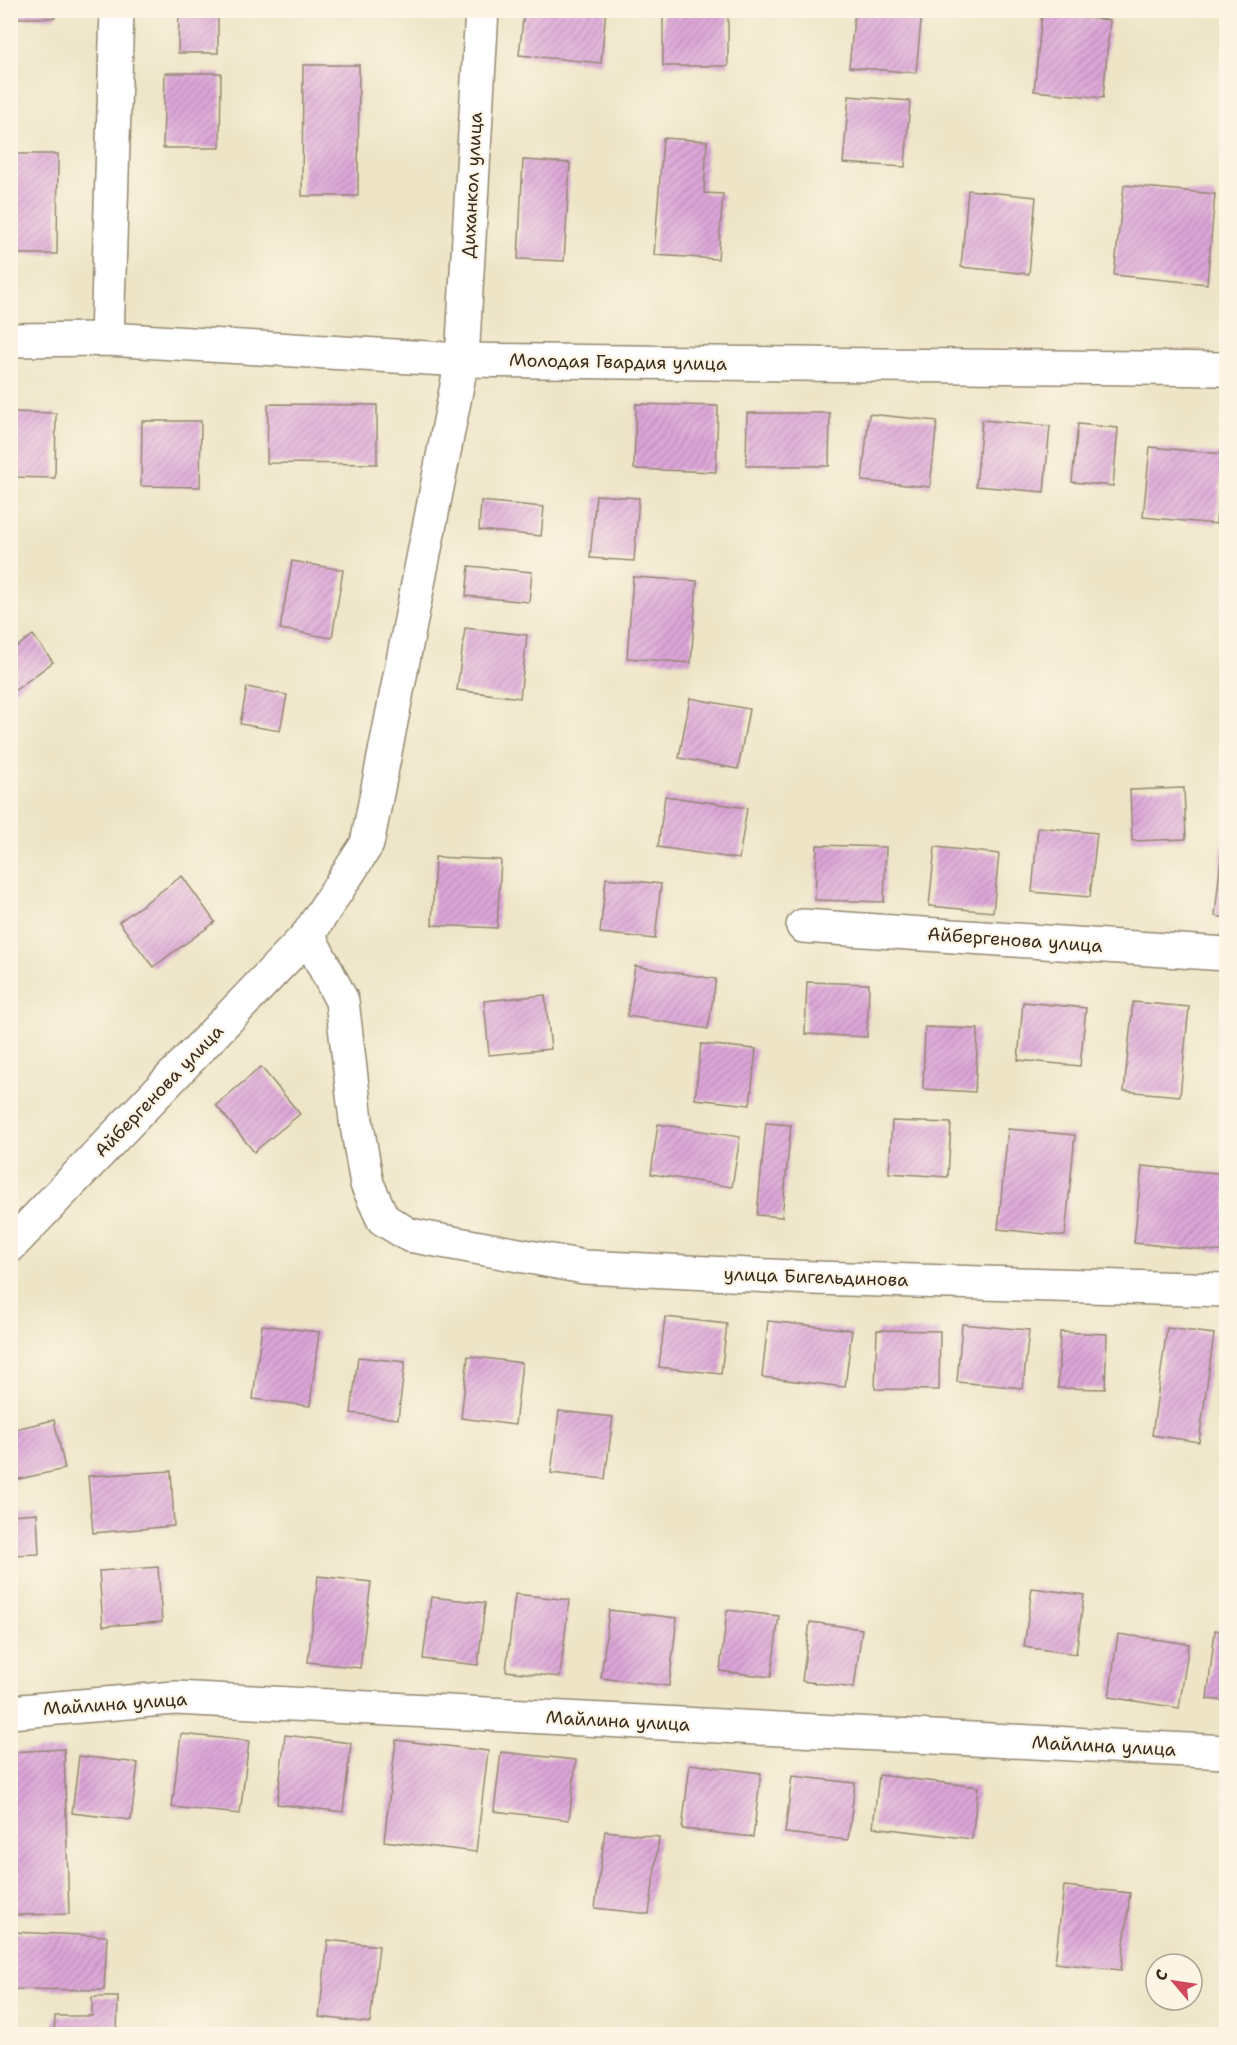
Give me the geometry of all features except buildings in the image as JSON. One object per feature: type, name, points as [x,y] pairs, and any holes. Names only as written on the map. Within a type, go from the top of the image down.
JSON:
[{"type":"street","points":[[107,339],[117,10]]},
{"type":"street","name":"Диханкол улица","points":[[308,935],[367,844],[462,360],[482,10]]},
{"type":"street","name":"Молодая Гвардия улица","points":[[10,340],[107,339],[462,360],[1227,369]]},
{"type":"street","name":"Айбергенова улица","points":[[802,926],[1227,954]]},
{"type":"street","name":"улица Бигельдинова","points":[[308,935],[342,1001],[356,1120],[367,1184],[382,1219],[409,1235],[584,1267],[814,1278],[1227,1290]]},
{"type":"street","name":"Айбергенова улица","points":[[10,1246],[308,935]]},
{"type":"street","name":"Майлина улица","points":[[10,1712],[175,1698],[1227,1752]]}]
